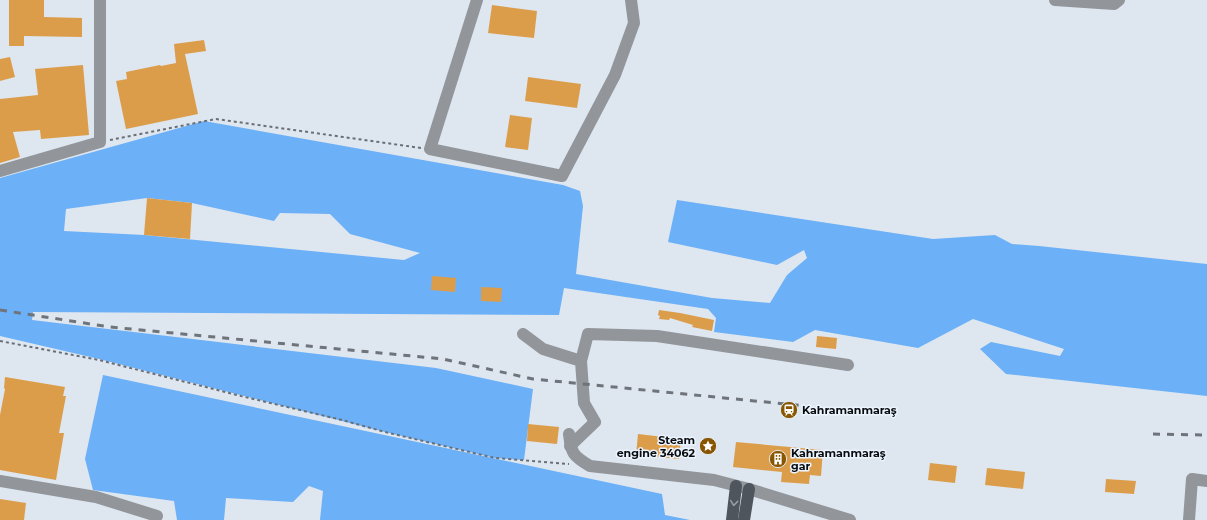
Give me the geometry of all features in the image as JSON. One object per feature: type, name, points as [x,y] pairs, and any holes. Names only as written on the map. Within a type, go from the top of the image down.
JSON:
[{"type":"main road","points":[[732,520],[736,486]]},
{"type":"main road","points":[[744,520],[749,489]]},
{"type":"street","points":[[0,171],[100,142],[100,0]]},
{"type":"street","points":[[477,0],[430,150],[562,176],[615,75],[634,24],[631,0]]},
{"type":"street","points":[[1055,0],[1114,4],[1119,0]]},
{"type":"street","points":[[523,334],[543,349],[581,361]]},
{"type":"street","points":[[848,365],[657,336],[588,334],[581,361],[584,403],[595,422],[570,440],[576,458],[590,466],[714,480],[749,489],[849,520]]},
{"type":"street","points":[[1189,520],[1192,479],[1207,481]]},
{"type":"street","points":[[0,482],[96,497],[157,516]]},
{"type":"path","points":[[100,142],[216,119],[430,150]]},
{"type":"path","points":[[0,341],[99,360],[495,458],[590,466]]},
{"type":"shaded area","points":[[204,121],[563,185],[580,191],[583,206],[576,274],[712,298],[770,303],[787,275],[807,258],[804,250],[777,265],[668,242],[677,200],[933,239],[995,235],[1012,244],[1207,264],[1207,396],[1006,374],[980,349],[991,342],[1060,356],[1064,349],[973,319],[918,348],[815,330],[793,342],[714,332],[716,318],[708,309],[564,288],[559,315],[33,312],[32,320],[436,368],[533,389],[524,460],[495,458],[385,432],[99,359],[0,336],[0,178]],"holes":[[[147,198],[192,203],[274,221],[280,213],[330,214],[350,234],[420,253],[404,260],[144,235],[64,231],[66,209]]]},
{"type":"shaded area","points":[[103,375],[662,494],[665,515],[690,520],[320,520],[323,491],[309,486],[293,502],[226,498],[224,520],[177,520],[174,501],[93,490],[85,459]]},
{"type":"building","points":[[9,0],[44,0],[44,17],[82,18],[82,37],[24,36],[24,46],[9,46]]},
{"type":"building","points":[[492,5],[537,11],[534,38],[488,33]]},
{"type":"building","points":[[204,40],[206,51],[185,54],[198,114],[126,129],[116,81],[127,79],[126,72],[176,63],[174,44]]},
{"type":"building","points":[[10,57],[15,77],[0,81],[0,59]]},
{"type":"building","points":[[83,65],[89,135],[41,139],[40,130],[13,132],[20,157],[0,163],[0,99],[38,95],[35,69]]},
{"type":"building","points":[[528,77],[581,84],[577,108],[525,101]]},
{"type":"building","points":[[510,115],[532,118],[528,150],[505,147]]},
{"type":"building","points":[[147,198],[192,203],[190,239],[144,235]]},
{"type":"building","points":[[432,276],[456,278],[455,292],[431,290]]},
{"type":"building","points":[[481,287],[502,288],[501,302],[481,301]]},
{"type":"building","points":[[659,310],[714,320],[712,331],[692,327],[693,325],[670,318],[669,320],[659,319]]},
{"type":"building","points":[[817,336],[837,338],[836,349],[816,347]]},
{"type":"building","points":[[5,377],[65,387],[63,396],[66,396],[59,433],[64,433],[56,480],[0,470],[0,415],[5,389]]},
{"type":"building","points":[[528,424],[559,427],[557,444],[527,441]]},
{"type":"building","points":[[638,434],[681,439],[679,459],[636,455]]},
{"type":"building","name":"Kahramanmaraş gar","points":[[736,442],[823,450],[821,476],[810,475],[809,484],[781,482],[782,472],[733,467]]},
{"type":"building","points":[[930,463],[957,466],[955,483],[928,480]]},
{"type":"building","points":[[987,468],[1025,472],[1023,489],[985,485]]},
{"type":"building","points":[[1106,479],[1136,481],[1134,494],[1105,492]]},
{"type":"building","points":[[0,499],[26,503],[24,520],[0,520]]},
{"type":"railway","points":[[0,310],[110,327],[443,359],[533,379],[806,406]]},
{"type":"railway","points":[[1153,434],[1207,435]]},
{"type":"place","name":"Kahramanmaraş","points":[[789,410]]},
{"type":"place","name":"Steam engine 34062","points":[[708,446]]},
{"type":"place","name":"Kahramanmaraş gar","points":[[778,459]]}]
